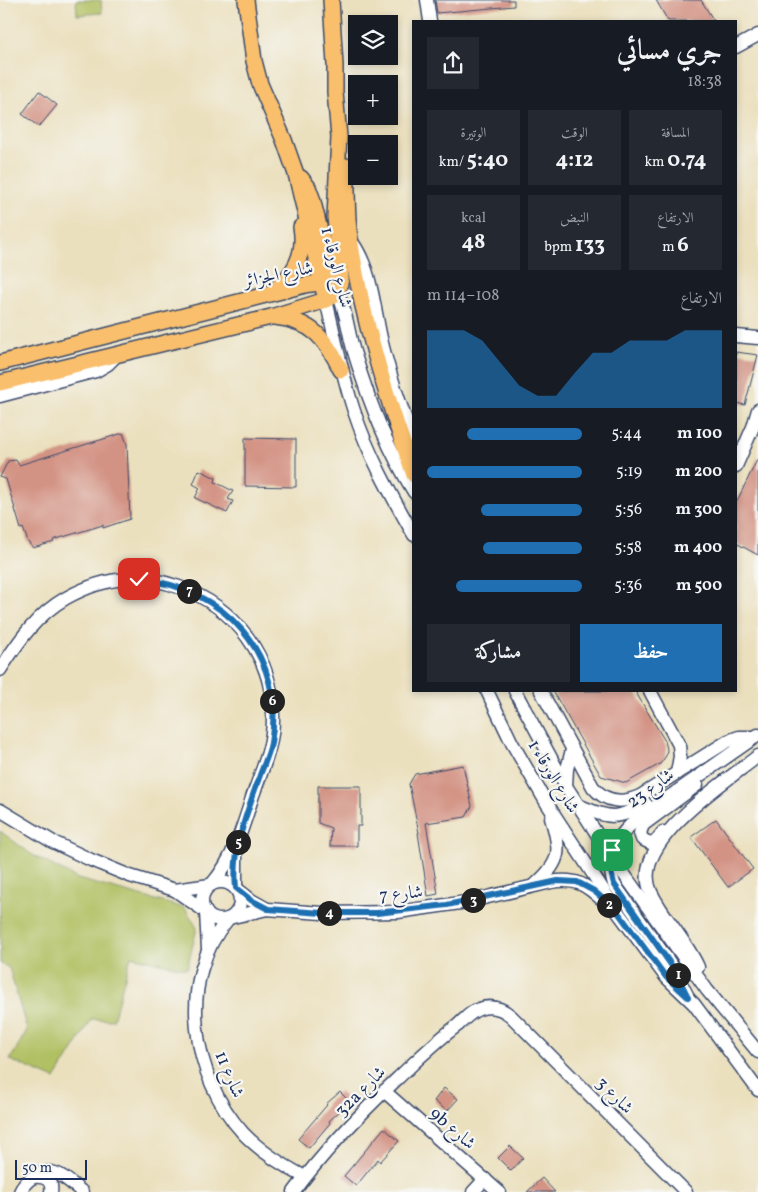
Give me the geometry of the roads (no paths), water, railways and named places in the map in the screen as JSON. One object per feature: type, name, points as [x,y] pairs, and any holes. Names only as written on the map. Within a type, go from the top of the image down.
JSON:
[{"type":"main road","name":"شارع الورقاء 1","points":[[246,0],[252,51],[260,84],[296,174],[321,282]]},
{"type":"main road","name":"شارع الورقاء 1","points":[[331,0],[335,65],[334,92],[339,137],[335,217],[340,271],[340,282],[332,296]]},
{"type":"main road","points":[[335,65],[342,106],[350,239],[375,356],[412,469]]},
{"type":"main road","points":[[296,174],[310,192],[330,271],[334,274],[340,271]]},
{"type":"main road","points":[[269,294],[293,272],[301,252],[302,237],[297,210],[296,174]]},
{"type":"main road","name":"شارع الجزائر","points":[[0,363],[269,294],[321,282],[330,285],[332,296],[271,316],[0,383]]},
{"type":"main road","points":[[271,316],[291,320],[317,334],[330,348],[341,370]]},
{"type":"street","points":[[427,0],[430,20]]},
{"type":"street","points":[[737,46],[758,35]]},
{"type":"street","points":[[350,239],[358,250],[368,274],[383,347],[412,435]]},
{"type":"street","name":"شارع الورقاء 1","points":[[332,296],[341,370],[362,434],[399,510],[412,532]]},
{"type":"street","name":"شارع الورقاء 1","points":[[332,296],[341,301],[355,355],[370,399],[391,450],[412,488]]},
{"type":"street","points":[[737,336],[758,338]]},
{"type":"street","points":[[0,396],[96,371],[108,364],[118,354]]},
{"type":"street","points":[[737,464],[753,427],[758,410]]},
{"type":"street","points":[[0,670],[27,630],[45,612],[66,598],[101,584],[127,579],[162,582],[191,592],[222,610],[240,626],[258,652],[269,681],[273,706],[273,732],[268,756],[237,844],[229,861],[202,897],[205,912]]},
{"type":"street","name":"شارع الورقاء 1","points":[[487,692],[512,743],[546,802],[617,911],[666,977],[701,1012],[758,1090]]},
{"type":"street","name":"شارع الورقاء 1","points":[[516,692],[566,786],[611,856],[707,990],[758,1052]]},
{"type":"street","points":[[542,692],[593,787],[601,795],[612,800],[623,801],[640,796],[733,739],[744,736],[757,736]]},
{"type":"street","points":[[651,692],[679,744],[680,756],[677,773]]},
{"type":"street","name":"شارع 23","points":[[611,856],[618,838],[629,825],[757,736]]},
{"type":"street","points":[[679,744],[689,750],[708,754]]},
{"type":"street","points":[[566,786],[567,769],[572,750]]},
{"type":"street","points":[[700,800],[674,817],[656,841],[650,843],[642,839],[640,834],[643,825],[695,787],[728,756]]},
{"type":"street","points":[[707,990],[693,957],[654,898],[648,878],[649,864],[655,852],[677,822],[700,800],[758,756]]},
{"type":"street","points":[[579,806],[599,814],[617,816],[629,813],[671,794]]},
{"type":"street","points":[[535,886],[552,868],[558,849],[557,836],[546,802]]},
{"type":"street","points":[[0,810],[47,838],[91,860],[130,876],[175,890],[213,919],[218,920],[230,918],[239,909],[241,904],[241,899],[236,889],[237,844]]},
{"type":"street","points":[[611,856],[610,868],[614,884],[674,969],[688,997]]},
{"type":"street","name":"شارع 7","points":[[230,918],[268,909],[322,913],[398,912],[467,902],[558,881],[577,882],[594,891],[617,911]]},
{"type":"street","points":[[175,890],[217,882],[227,882],[236,889]]},
{"type":"street","name":"شارع 7","points":[[236,889],[268,909]]},
{"type":"street","name":"شارع 11","points":[[205,912],[208,949]]},
{"type":"street","name":"شارع 11","points":[[230,918],[217,933],[208,949],[199,983],[196,1010],[200,1047],[215,1093],[243,1133],[268,1154],[305,1177]]},
{"type":"street","name":"شارع 3","points":[[459,1024],[475,1011],[490,1007],[504,1010],[686,1192]]},
{"type":"street","name":"32a شارع","points":[[294,1192],[305,1177],[384,1091],[435,1043],[459,1024]]},
{"type":"street","name":"9b شارع","points":[[384,1091],[499,1192]]},
{"type":"street","points":[[20,1192],[25,1183],[45,1171],[56,1173],[81,1191]]},
{"type":"street","points":[[34,1176],[45,1177],[49,1180],[53,1192],[69,1189],[81,1191]]},
{"type":"street","points":[[473,1192],[484,1179]]}]
